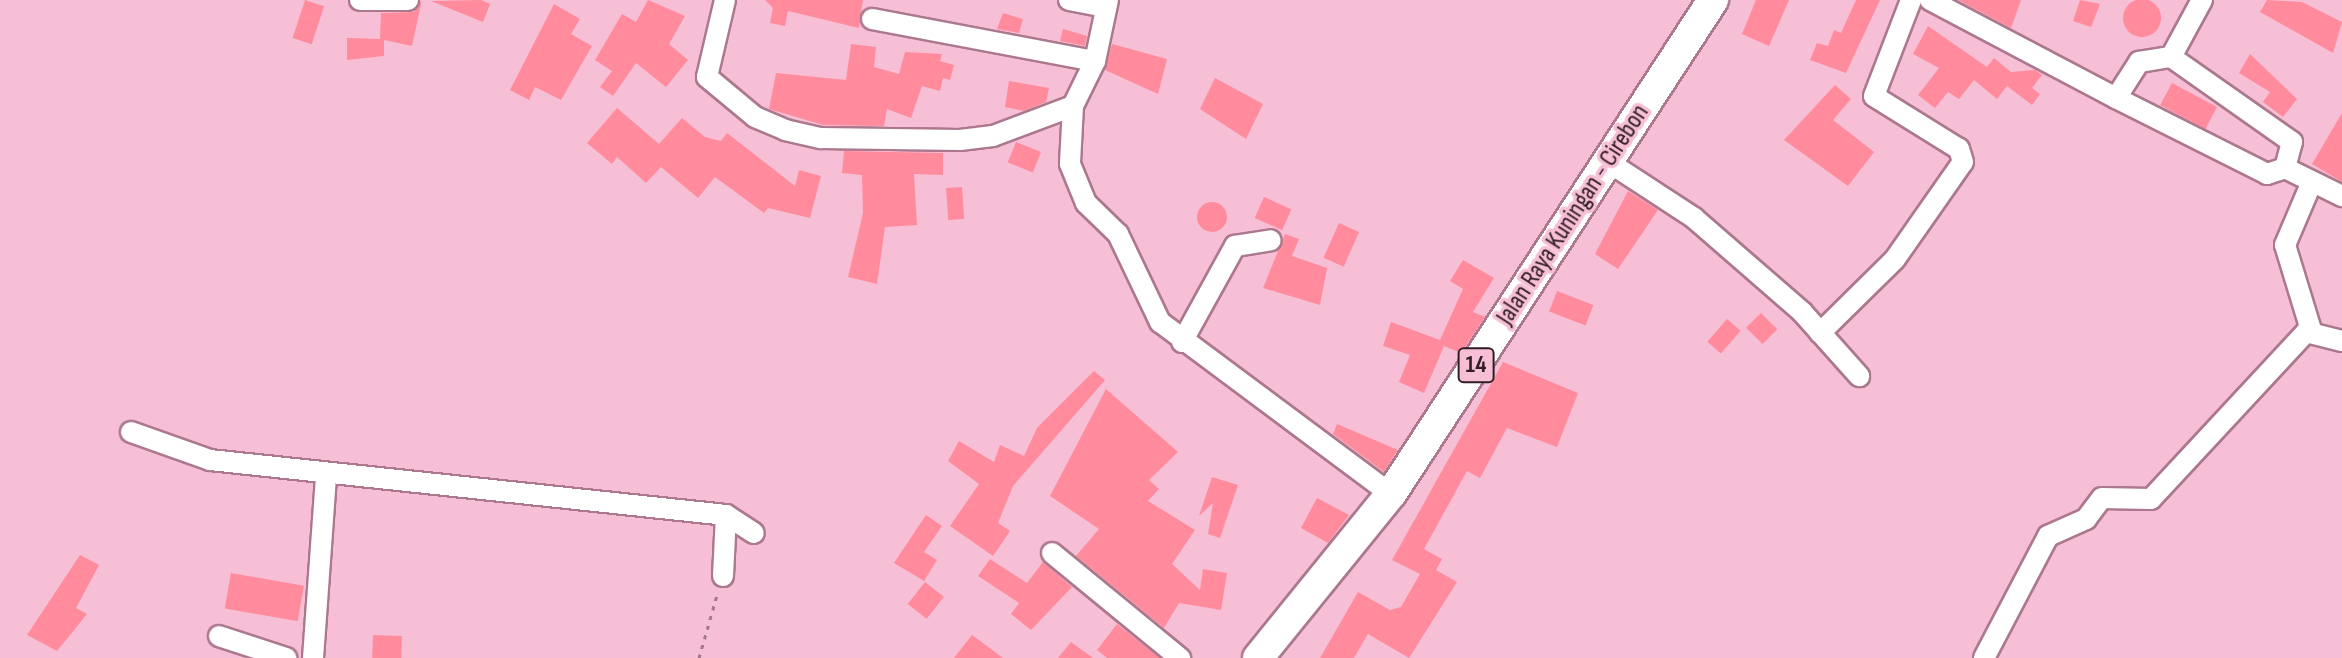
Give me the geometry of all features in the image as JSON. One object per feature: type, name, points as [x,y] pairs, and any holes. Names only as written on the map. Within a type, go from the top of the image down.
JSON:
[{"type":"highway","name":"Jalan Raya Kuningan - Cirebon","points":[[1258,658],[1391,494],[1713,0]]},
{"type":"street","points":[[360,0],[408,0]]},
{"type":"street","points":[[725,0],[707,77],[755,117],[785,130],[821,138],[960,140],[1073,106]]},
{"type":"street","points":[[1069,0],[1107,4],[1095,61],[1073,106],[1072,176],[1086,203],[1118,234],[1160,322],[1182,342],[1391,494]]},
{"type":"street","points":[[1820,333],[1895,259],[1963,162],[1959,149],[1874,96],[1911,0]]},
{"type":"street","points":[[1930,0],[2267,174],[2285,168]]},
{"type":"street","points":[[2171,57],[2202,0]]},
{"type":"street","points":[[872,19],[1095,61]]},
{"type":"street","points":[[2116,98],[2139,62],[2171,57],[2292,142],[2285,168]]},
{"type":"street","points":[[1607,161],[1694,218],[1820,333],[1859,376]]},
{"type":"street","points":[[2285,168],[2311,184],[2342,196]]},
{"type":"street","points":[[2311,184],[2285,245],[2311,330]]},
{"type":"street","points":[[1182,342],[1235,246],[1271,240]]},
{"type":"street","points":[[2311,330],[2342,341]]},
{"type":"street","points":[[1984,658],[2048,536],[2086,519],[2103,497],[2151,499],[2311,330]]},
{"type":"street","points":[[131,432],[210,460],[326,475],[726,515],[754,533]]},
{"type":"street","points":[[313,658],[326,475]]},
{"type":"street","points":[[723,576],[726,515]]},
{"type":"street","points":[[1052,553],[1180,658]]},
{"type":"street","points":[[219,636],[256,653],[286,658]]},
{"type":"path","points":[[699,658],[723,576]]},
{"type":"building","points":[[2142,-1],[2155,5],[2161,18],[2155,31],[2142,37],[2129,31],[2123,18],[2129,5]]},
{"type":"building","points":[[305,0],[324,6],[312,44],[293,38]]},
{"type":"building","points":[[422,0],[412,46],[384,40],[384,56],[347,60],[347,38],[380,39],[381,13],[414,12]]},
{"type":"building","points":[[481,0],[490,4],[483,22],[431,1]]},
{"type":"building","points":[[648,0],[685,16],[669,44],[688,60],[666,87],[636,63],[613,96],[600,87],[612,71],[595,60],[622,14],[636,22]]},
{"type":"building","points":[[765,0],[863,0],[859,28],[788,11],[785,26],[770,23],[773,8]]},
{"type":"building","points":[[1756,0],[1789,0],[1769,46],[1742,34]]},
{"type":"building","points":[[1856,0],[1880,0],[1846,73],[1810,60],[1817,43],[1828,46],[1834,30],[1841,33]]},
{"type":"building","points":[[1958,0],[2021,0],[2011,28]]},
{"type":"building","points":[[2080,0],[2100,4],[2091,27],[2073,21]]},
{"type":"building","points":[[2267,0],[2302,2],[2342,22],[2333,53],[2260,12]]},
{"type":"building","points":[[554,4],[580,19],[571,34],[592,46],[561,100],[535,87],[529,100],[510,90]]},
{"type":"building","points":[[1003,13],[1023,19],[1019,33],[997,29]]},
{"type":"building","points":[[1928,26],[1987,67],[1994,58],[2011,72],[2035,70],[2042,75],[2032,88],[2040,94],[2032,105],[2007,86],[1997,99],[1974,80],[1959,99],[1948,92],[1935,108],[1918,95],[1939,68],[1913,54]]},
{"type":"building","points":[[1063,29],[1087,36],[1085,46],[1060,41]]},
{"type":"building","points":[[851,44],[876,47],[874,67],[899,74],[905,52],[942,54],[940,61],[954,65],[950,80],[943,78],[940,91],[922,86],[911,118],[887,109],[884,126],[823,125],[769,109],[776,73],[846,80]]},
{"type":"building","points":[[1112,44],[1167,59],[1158,94],[1105,70]]},
{"type":"building","points":[[2250,54],[2297,99],[2283,117],[2263,102],[2270,92],[2239,73]]},
{"type":"building","points":[[1215,78],[1263,104],[1246,139],[1200,109]]},
{"type":"building","points":[[1009,81],[1049,88],[1046,102],[1024,111],[1005,107]]},
{"type":"building","points":[[2172,83],[2217,107],[2205,129],[2160,105]]},
{"type":"building","points":[[1835,85],[1851,99],[1833,120],[1874,152],[1848,186],[1784,140]]},
{"type":"building","points":[[617,108],[659,144],[682,118],[705,137],[721,141],[727,133],[795,186],[799,170],[821,176],[810,218],[768,208],[764,213],[715,177],[698,198],[661,167],[646,183],[617,157],[612,164],[587,143]]},
{"type":"building","points":[[2342,113],[2342,182],[2312,164]]},
{"type":"building","points":[[1016,142],[1041,152],[1033,173],[1008,162]]},
{"type":"building","points":[[844,151],[943,153],[943,175],[914,174],[917,225],[885,227],[877,284],[848,277],[863,213],[862,175],[842,173]]},
{"type":"building","points":[[962,187],[964,219],[948,220],[946,188]]},
{"type":"building","points":[[1628,191],[1658,210],[1618,269],[1595,254]]},
{"type":"building","points":[[1264,197],[1291,209],[1282,230],[1255,218]]},
{"type":"building","points":[[1212,202],[1223,206],[1227,217],[1223,228],[1212,232],[1201,228],[1197,217],[1201,206]]},
{"type":"building","points":[[1339,223],[1359,232],[1344,267],[1324,258]]},
{"type":"building","points":[[1285,234],[1299,239],[1292,256],[1327,268],[1320,305],[1263,288]]},
{"type":"building","points":[[1463,260],[1494,278],[1473,312],[1485,317],[1461,353],[1444,346],[1424,393],[1399,382],[1410,355],[1383,346],[1391,322],[1440,340],[1463,289],[1450,281]]},
{"type":"building","points":[[1557,291],[1593,305],[1586,326],[1549,312]]},
{"type":"building","points":[[1761,313],[1777,329],[1762,344],[1746,328]]},
{"type":"building","points":[[1727,319],[1741,331],[1721,353],[1707,342]]},
{"type":"building","points":[[1503,362],[1578,393],[1557,447],[1507,428],[1480,478],[1467,471],[1424,549],[1442,559],[1436,570],[1457,582],[1409,658],[1368,634],[1354,658],[1320,658],[1358,592],[1390,610],[1401,607],[1420,574],[1392,560]]},
{"type":"building","points":[[1094,371],[1105,380],[1013,486],[998,523],[1010,531],[993,556],[950,526],[979,484],[948,461],[959,441],[994,462],[1000,445],[1024,456],[1037,428]]},
{"type":"building","points":[[1106,389],[1178,452],[1149,480],[1159,489],[1148,501],[1195,530],[1172,564],[1200,590],[1203,569],[1227,573],[1221,610],[1179,603],[1164,628],[1076,556],[1099,529],[1050,496]]},
{"type":"building","points":[[1337,424],[1398,450],[1384,472],[1333,434]]},
{"type":"building","points":[[1212,477],[1238,485],[1220,538],[1208,534],[1213,503],[1199,516]]},
{"type":"building","points":[[1317,498],[1349,515],[1328,543],[1301,528]]},
{"type":"building","points":[[926,515],[942,526],[924,552],[937,560],[924,581],[894,563]]},
{"type":"building","points":[[80,555],[99,565],[76,608],[87,614],[57,651],[27,635]]},
{"type":"building","points":[[990,559],[1027,583],[1043,562],[1072,587],[1031,630],[1011,614],[1019,603],[978,576]]},
{"type":"building","points":[[231,573],[304,586],[298,621],[225,608]]},
{"type":"building","points":[[925,582],[944,597],[927,619],[908,604]]},
{"type":"building","points":[[1117,624],[1160,658],[1107,658],[1097,650]]},
{"type":"building","points":[[373,635],[402,636],[401,658],[372,658]]},
{"type":"building","points":[[972,635],[1003,658],[954,658]]},
{"type":"building","points":[[1071,642],[1093,658],[1058,658]]}]
